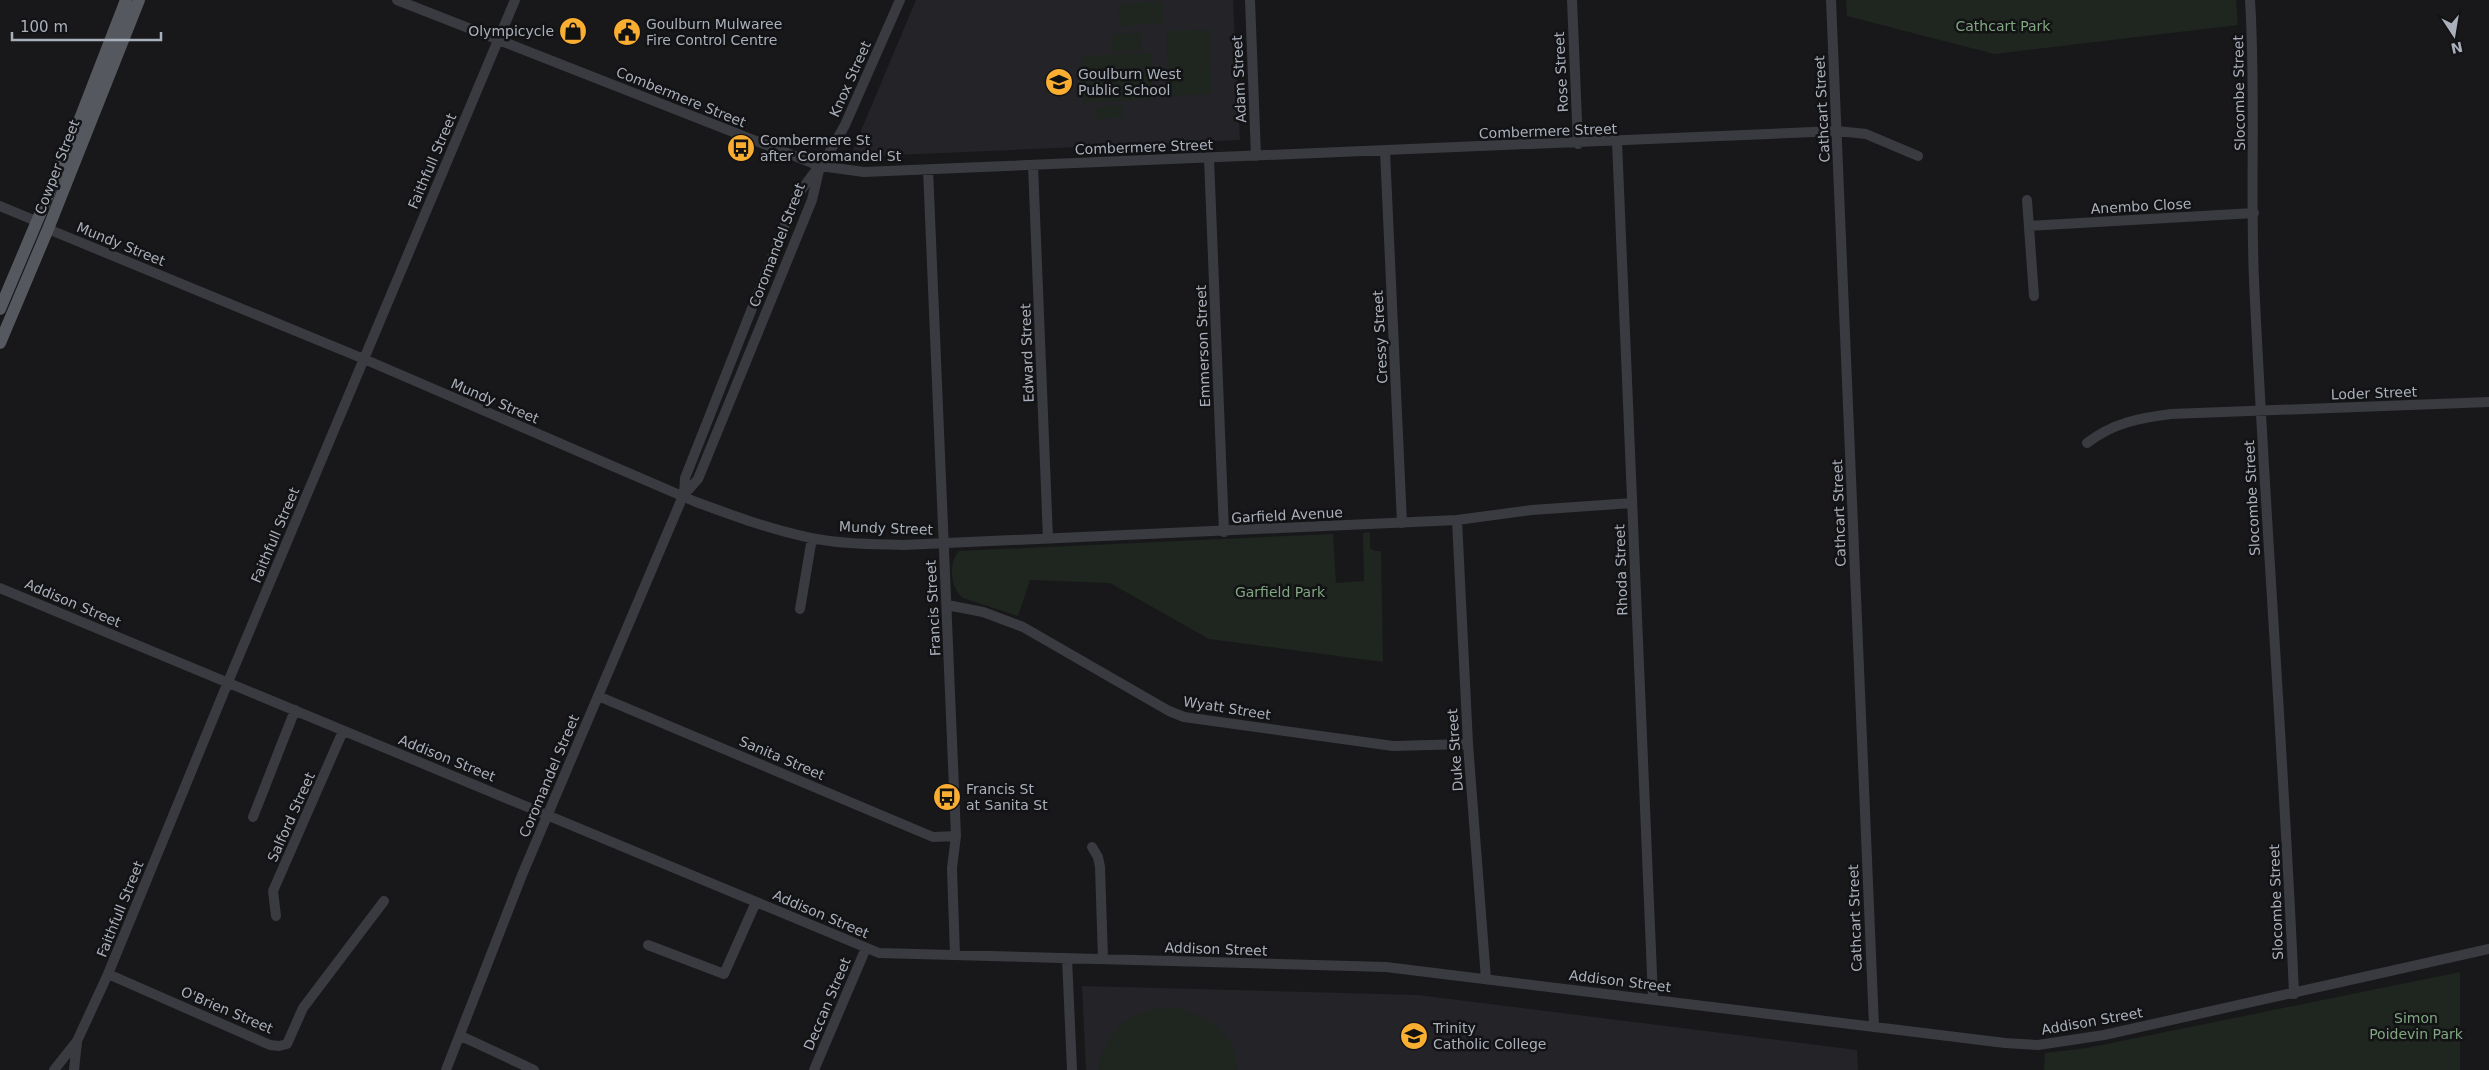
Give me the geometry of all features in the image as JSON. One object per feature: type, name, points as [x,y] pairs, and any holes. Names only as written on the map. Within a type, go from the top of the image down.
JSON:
[{"type":"main road","name":"Cowper Street","points":[[0,308],[78,124],[126,0]]},
{"type":"main road","name":"Cowper Street","points":[[0,343],[48,229],[139,0]]},
{"type":"street","name":"Combermere Street","points":[[397,0],[820,166],[864,172],[1578,144],[1837,131],[1866,134],[1918,156]]},
{"type":"street","name":"Faithfull Street","points":[[54,1070],[77,1041],[108,974],[228,682],[515,0]]},
{"type":"street","name":"Knox Street","points":[[820,166],[845,125],[900,0]]},
{"type":"street","name":"Adam Street","points":[[1250,0],[1256,156]]},
{"type":"street","name":"Rose Street","points":[[1572,0],[1578,144]]},
{"type":"street","name":"Cathcart Street","points":[[1831,0],[1874,1026]]},
{"type":"street","name":"Slocombe Street","points":[[2250,0],[2253,256],[2260,410],[2287,836],[2294,994]]},
{"type":"street","name":"Rhoda Street","points":[[1617,142],[1653,998]]},
{"type":"street","name":"Cressy Street","points":[[1385,151],[1402,523]]},
{"type":"street","name":"Emmerson Street","points":[[1209,158],[1224,532]]},
{"type":"street","name":"Edward Street","points":[[1033,165],[1048,539]]},
{"type":"street","name":"Coromandel Street","points":[[684,496],[685,478],[796,197],[820,166]]},
{"type":"street","name":"Coromandel Street","points":[[446,1070],[461,1036],[522,875],[598,696],[684,496],[698,479],[812,200],[820,166]]},
{"type":"street","name":"Francis Street","points":[[928,169],[956,836],[952,868],[955,955]]},
{"type":"street","points":[[2027,200],[2034,296]]},
{"type":"street","points":[[0,206],[36,221]]},
{"type":"street","name":"Anembo Close","points":[[2029,226],[2254,214]]},
{"type":"street","name":"Mundy Street","points":[[48,229],[364,359],[684,496],[752,522],[812,538],[860,544],[944,543]]},
{"type":"street","points":[[769,265],[783,270]]},
{"type":"street","points":[[740,338],[753,343]]},
{"type":"street","name":"Loder Street","points":[[2087,443],[2114,426],[2142,418],[2260,410],[2489,402]]},
{"type":"street","points":[[712,409],[725,413]]},
{"type":"street","name":"Garfield Avenue","points":[[944,543],[1224,532],[1458,520],[1532,510],[1632,503]]},
{"type":"street","name":"Duke Street","points":[[1458,520],[1468,744],[1486,979]]},
{"type":"street","points":[[800,609],[812,538]]},
{"type":"street","name":"Addison Street","points":[[0,588],[879,953],[1386,967],[1653,998],[2005,1043],[2038,1044],[2104,1035],[2489,950]]},
{"type":"street","name":"Wyatt Street","points":[[947,605],[983,612],[1023,627],[1169,711],[1184,717],[1393,746],[1468,744]]},
{"type":"street","name":"Sanita Street","points":[[598,696],[933,837],[956,836]]},
{"type":"street","points":[[253,817],[295,710]]},
{"type":"street","name":"Salford Street","points":[[276,916],[273,891],[344,731]]},
{"type":"street","points":[[1092,847],[1098,857],[1100,867],[1103,959]]},
{"type":"street","name":"O'Brien Street","points":[[108,974],[270,1045],[279,1046],[287,1044],[303,1008],[384,901]]},
{"type":"street","points":[[648,945],[724,974],[756,902]]},
{"type":"street","name":"Deccan Street","points":[[814,1070],[866,948]]},
{"type":"street","points":[[1067,958],[1072,1070]]},
{"type":"street","points":[[461,1036],[534,1070]]},
{"type":"street","name":"Faithfull Street","points":[[74,1070],[77,1041]]},
{"type":"shaded area","name":"Goulburn West Public School","points":[[916,0],[1233,0],[1240,140],[850,157]]},
{"type":"shaded area","name":"Trinity Catholic College","points":[[1082,986],[1418,995],[1857,1050],[1858,1070],[1086,1070]]},
{"type":"green space","name":"Cathcart Park","points":[[1846,0],[2236,0],[2238,25],[1994,54],[1847,16]]},
{"type":"green space","points":[[1162,1],[1163,23],[1120,26],[1118,4]]},
{"type":"green space","points":[[1210,30],[1211,94],[1168,96],[1167,31]]},
{"type":"green space","points":[[1141,33],[1142,50],[1112,52],[1111,34]]},
{"type":"green space","points":[[1151,53],[1153,99],[1083,103],[1081,56]]},
{"type":"green space","points":[[1122,105],[1123,117],[1096,119],[1095,107]]},
{"type":"green space","name":"Garfield Park","points":[[1370,532],[1370,548],[1375,551],[1381,551],[1383,662],[1209,639],[1110,583],[1030,580],[1018,616],[963,598],[955,588],[952,575],[953,562],[959,551],[1333,534],[1336,583],[1364,581],[1363,533]]},
{"type":"green space","name":"Simon Poidevin Park","points":[[2460,972],[2460,1070],[2044,1070],[2045,1053],[2087,1048]]},
{"type":"green space","points":[[1171,1007],[1194,1014],[1216,1026],[1231,1045],[1237,1070],[1098,1070],[1107,1043],[1122,1024],[1143,1013]]},
{"type":"place","name":"Olympicycle","points":[[573,31]]},
{"type":"place","name":"Goulburn Mulwaree Fire Control Centre","points":[[627,32]]},
{"type":"place","name":"Goulburn West Public School","points":[[1059,82]]},
{"type":"place","name":"Combermere St after Coromandel St","points":[[741,148]]},
{"type":"place","name":"Francis St at Sanita St","points":[[947,797]]},
{"type":"place","name":"Trinity Catholic College","points":[[1414,1036]]}]
